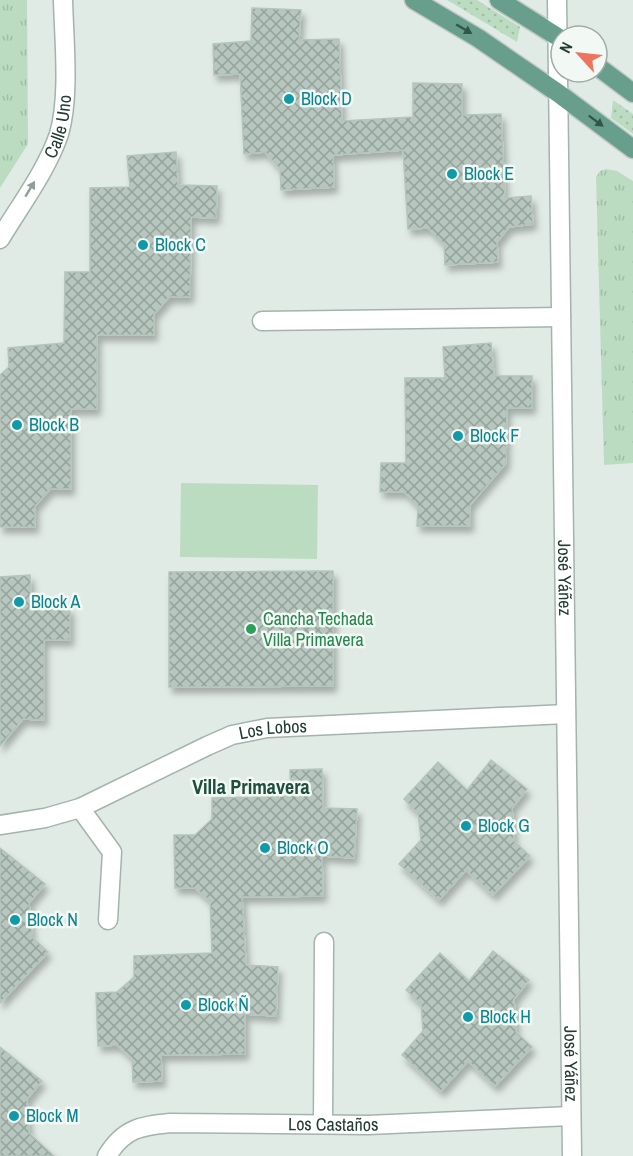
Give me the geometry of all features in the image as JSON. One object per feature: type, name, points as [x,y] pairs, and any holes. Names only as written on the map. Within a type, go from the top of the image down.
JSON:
[{"type":"main road","points":[[414,0],[478,38],[558,93],[633,149]]},
{"type":"main road","points":[[499,0],[549,32]]},
{"type":"main road","points":[[609,75],[633,93]]},
{"type":"street","name":"Calle Uno","points":[[0,239],[44,165],[59,133],[64,94],[63,0]]},
{"type":"street","name":"José Yáñez","points":[[557,0],[558,24]]},
{"type":"street","name":"José Yáñez","points":[[558,84],[572,1156]]},
{"type":"street","points":[[262,321],[561,317]]},
{"type":"street","name":"Los Lobos","points":[[0,825],[45,818],[80,808],[232,735],[267,728],[566,714]]},
{"type":"street","points":[[80,808],[112,852],[108,920]]},
{"type":"street","points":[[323,1124],[324,942]]},
{"type":"street","name":"Los Castaños","points":[[107,1156],[112,1147],[128,1133],[142,1126],[170,1123],[368,1125],[571,1116]]},
{"type":"green space","points":[[0,0],[27,0],[28,144],[0,188]]},
{"type":"green space","points":[[447,0],[477,0],[520,27],[517,42]]},
{"type":"green space","points":[[613,100],[633,114],[633,134],[611,118]]},
{"type":"green space","points":[[606,169],[617,171],[633,181],[633,463],[604,465],[596,177],[600,171]]},
{"type":"green space","points":[[181,483],[318,485],[317,559],[180,557]]},
{"type":"building","points":[[252,8],[301,10],[299,40],[339,39],[342,121],[413,117],[413,83],[462,84],[462,115],[501,114],[505,198],[531,196],[533,224],[509,227],[497,242],[498,262],[445,265],[444,244],[428,228],[408,229],[403,150],[333,155],[334,187],[281,190],[280,169],[265,152],[244,154],[240,74],[214,75],[213,44],[251,41]]},
{"type":"building","points":[[176,152],[178,185],[217,186],[216,218],[191,217],[190,297],[169,297],[154,314],[154,335],[97,335],[97,409],[71,409],[71,489],[50,489],[35,506],[35,527],[0,527],[0,375],[9,367],[8,348],[64,343],[65,272],[90,272],[90,188],[130,187],[127,156]]},
{"type":"building","name":"Block F","points":[[491,343],[494,376],[532,376],[532,408],[507,408],[506,463],[470,505],[470,526],[417,526],[418,506],[404,492],[380,492],[381,463],[406,463],[405,378],[445,378],[443,347]]},
{"type":"building","name":"Cancha Techada Villa Primavera","points":[[333,571],[333,686],[169,687],[169,572]]},
{"type":"building","points":[[30,575],[32,608],[70,608],[70,640],[44,640],[44,720],[23,719],[0,746],[0,577]]},
{"type":"building","name":"Block G","points":[[491,760],[527,789],[512,808],[514,841],[530,856],[493,895],[466,870],[439,900],[399,864],[421,840],[418,813],[404,799],[438,762],[467,790]]},
{"type":"building","points":[[322,769],[323,808],[357,809],[354,858],[322,856],[323,896],[242,897],[246,965],[278,967],[276,1016],[245,1014],[245,1054],[161,1055],[162,1081],[133,1082],[132,1058],[117,1045],[98,1046],[96,993],[117,992],[134,977],[134,956],[212,953],[210,901],[195,888],[175,888],[174,835],[195,835],[212,819],[212,798],[291,796],[290,770]]},
{"type":"building","name":"Block N","points":[[0,848],[45,884],[29,903],[32,937],[48,952],[0,1003]]},
{"type":"building","name":"Block H","points":[[493,951],[529,980],[514,999],[516,1032],[532,1047],[495,1086],[468,1061],[441,1091],[402,1055],[423,1031],[421,1004],[406,990],[440,953],[469,981]]},
{"type":"building","name":"Block M","points":[[0,1047],[42,1081],[27,1099],[29,1133],[54,1156],[0,1156]]},
{"type":"place","name":"Block D","points":[[289,99]]},
{"type":"place","name":"Block E","points":[[452,174]]},
{"type":"place","name":"Block C","points":[[143,245]]},
{"type":"place","name":"Block B","points":[[17,425]]},
{"type":"place","name":"Block F","points":[[458,436]]},
{"type":"place","name":"Block A","points":[[19,602]]},
{"type":"place","name":"Cancha Techada Villa Primavera","points":[[251,629]]},
{"type":"place","name":"Block G","points":[[466,826]]},
{"type":"place","name":"Block O","points":[[265,848]]},
{"type":"place","name":"Block N","points":[[15,920]]},
{"type":"place","name":"Block Ñ","points":[[186,1005]]},
{"type":"place","name":"Block H","points":[[468,1017]]},
{"type":"place","name":"Block M","points":[[14,1116]]},
{"type":"district","name":"Villa Primavera","points":[[251,787]]}]
